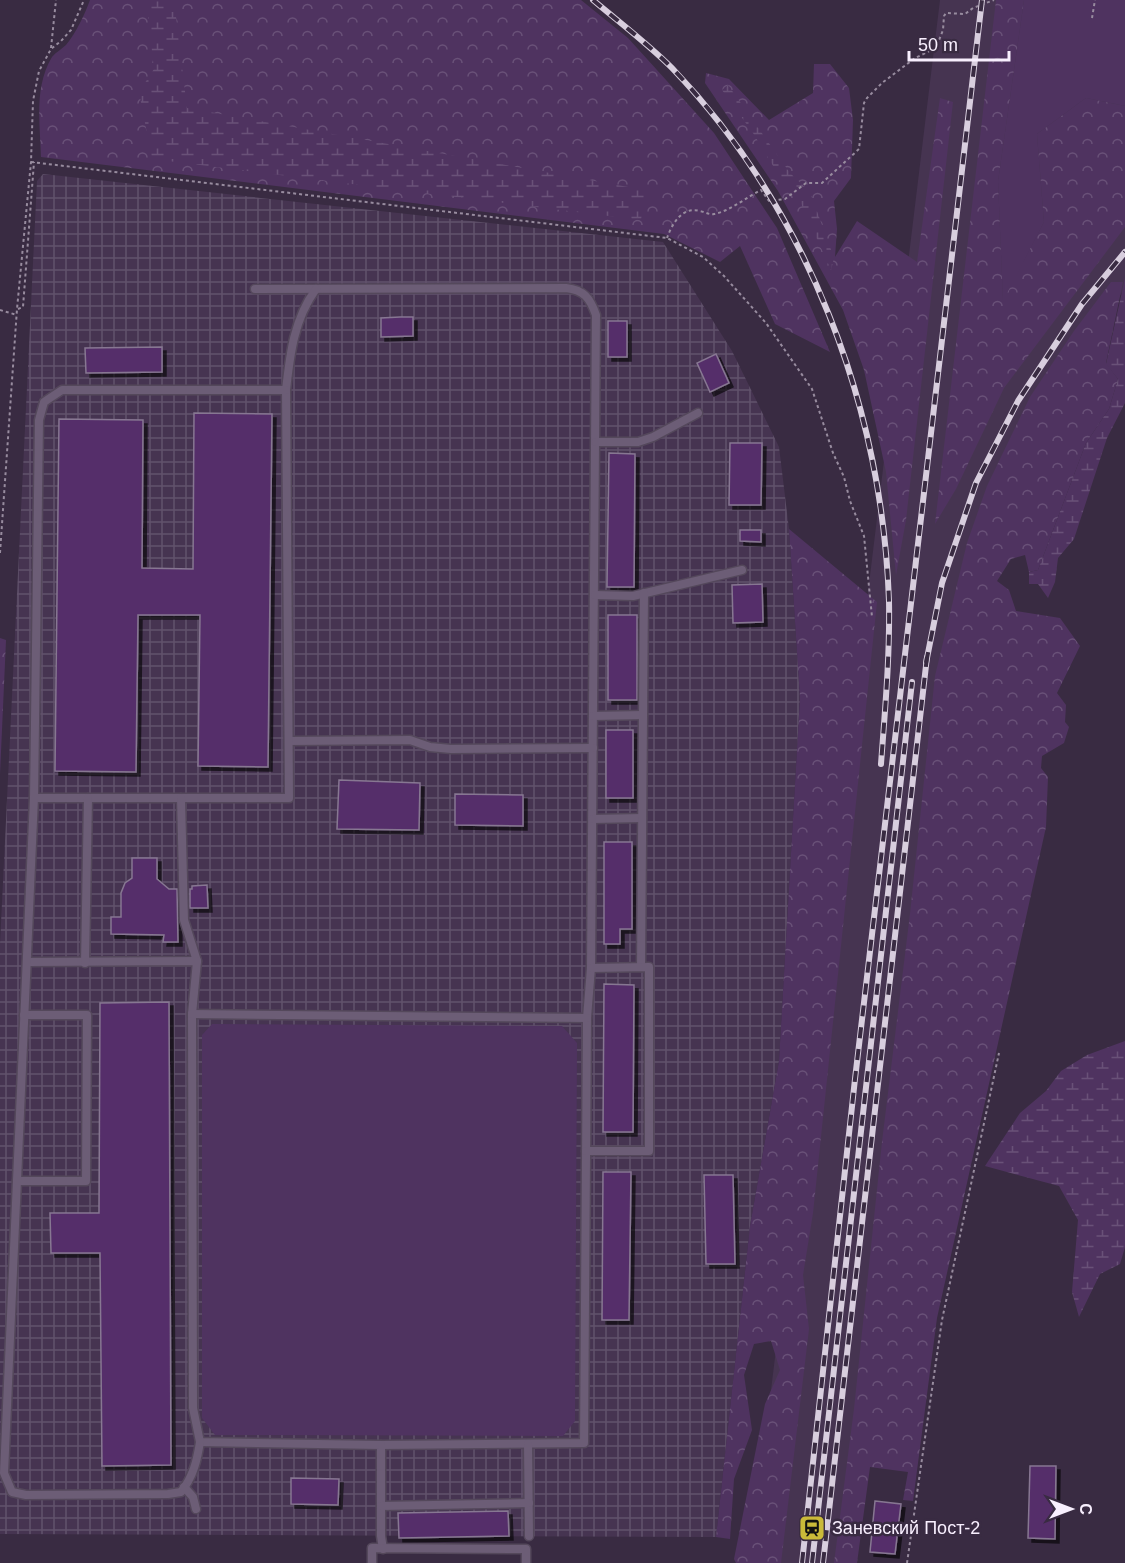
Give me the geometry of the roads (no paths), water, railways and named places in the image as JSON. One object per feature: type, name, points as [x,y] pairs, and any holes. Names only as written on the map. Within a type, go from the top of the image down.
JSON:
[{"type":"lane","points":[[200,1442],[381,1445],[584,1443],[587,1018],[591,968],[595,595],[596,315],[592,304],[585,295],[577,290],[255,289]]},
{"type":"lane","points":[[34,798],[289,798],[286,390],[296,327],[305,304],[316,289]]},
{"type":"lane","points":[[181,798],[184,920],[197,961],[192,1014],[193,1408],[200,1442],[194,1469],[181,1492],[168,1494],[26,1495],[12,1492],[4,1473],[34,798],[39,420],[44,402],[62,390],[286,390]]},
{"type":"lane","points":[[596,442],[638,442],[653,437],[698,413]]},
{"type":"lane","points":[[595,595],[633,596],[742,570]]},
{"type":"lane","points":[[641,967],[644,593]]},
{"type":"lane","points":[[593,716],[643,715]]},
{"type":"lane","points":[[289,741],[410,740],[430,747],[451,749],[593,748]]},
{"type":"lane","points":[[85,963],[88,798]]},
{"type":"lane","points":[[592,819],[642,818]]},
{"type":"lane","points":[[28,962],[197,961]]},
{"type":"lane","points":[[586,1151],[650,1151],[649,967],[591,968]]},
{"type":"lane","points":[[192,1014],[587,1018]]},
{"type":"lane","points":[[17,1180],[86,1181],[87,1015],[24,1015]]},
{"type":"lane","points":[[528,1444],[530,1536]]},
{"type":"lane","points":[[381,1445],[382,1549]]},
{"type":"lane","points":[[184,1487],[193,1497],[195,1509]]},
{"type":"lane","points":[[381,1506],[529,1503]]},
{"type":"lane","points":[[372,1563],[372,1548],[526,1549],[526,1563]]},
{"type":"railway","points":[[593,0],[672,68],[720,124],[762,184],[799,248],[829,315],[853,384],[871,455],[883,528],[889,622],[881,764]]},
{"type":"railway","points":[[802,1563],[855,1079],[982,0]]},
{"type":"railway","points":[[926,663],[942,583],[976,483],[1018,401],[1082,304],[1125,252]]},
{"type":"railway","points":[[823,1563],[927,657]]},
{"type":"railway","points":[[812,1563],[912,682]]},
{"type":"place","name":"Заневский Пост-2","points":[[812,1528]]}]
